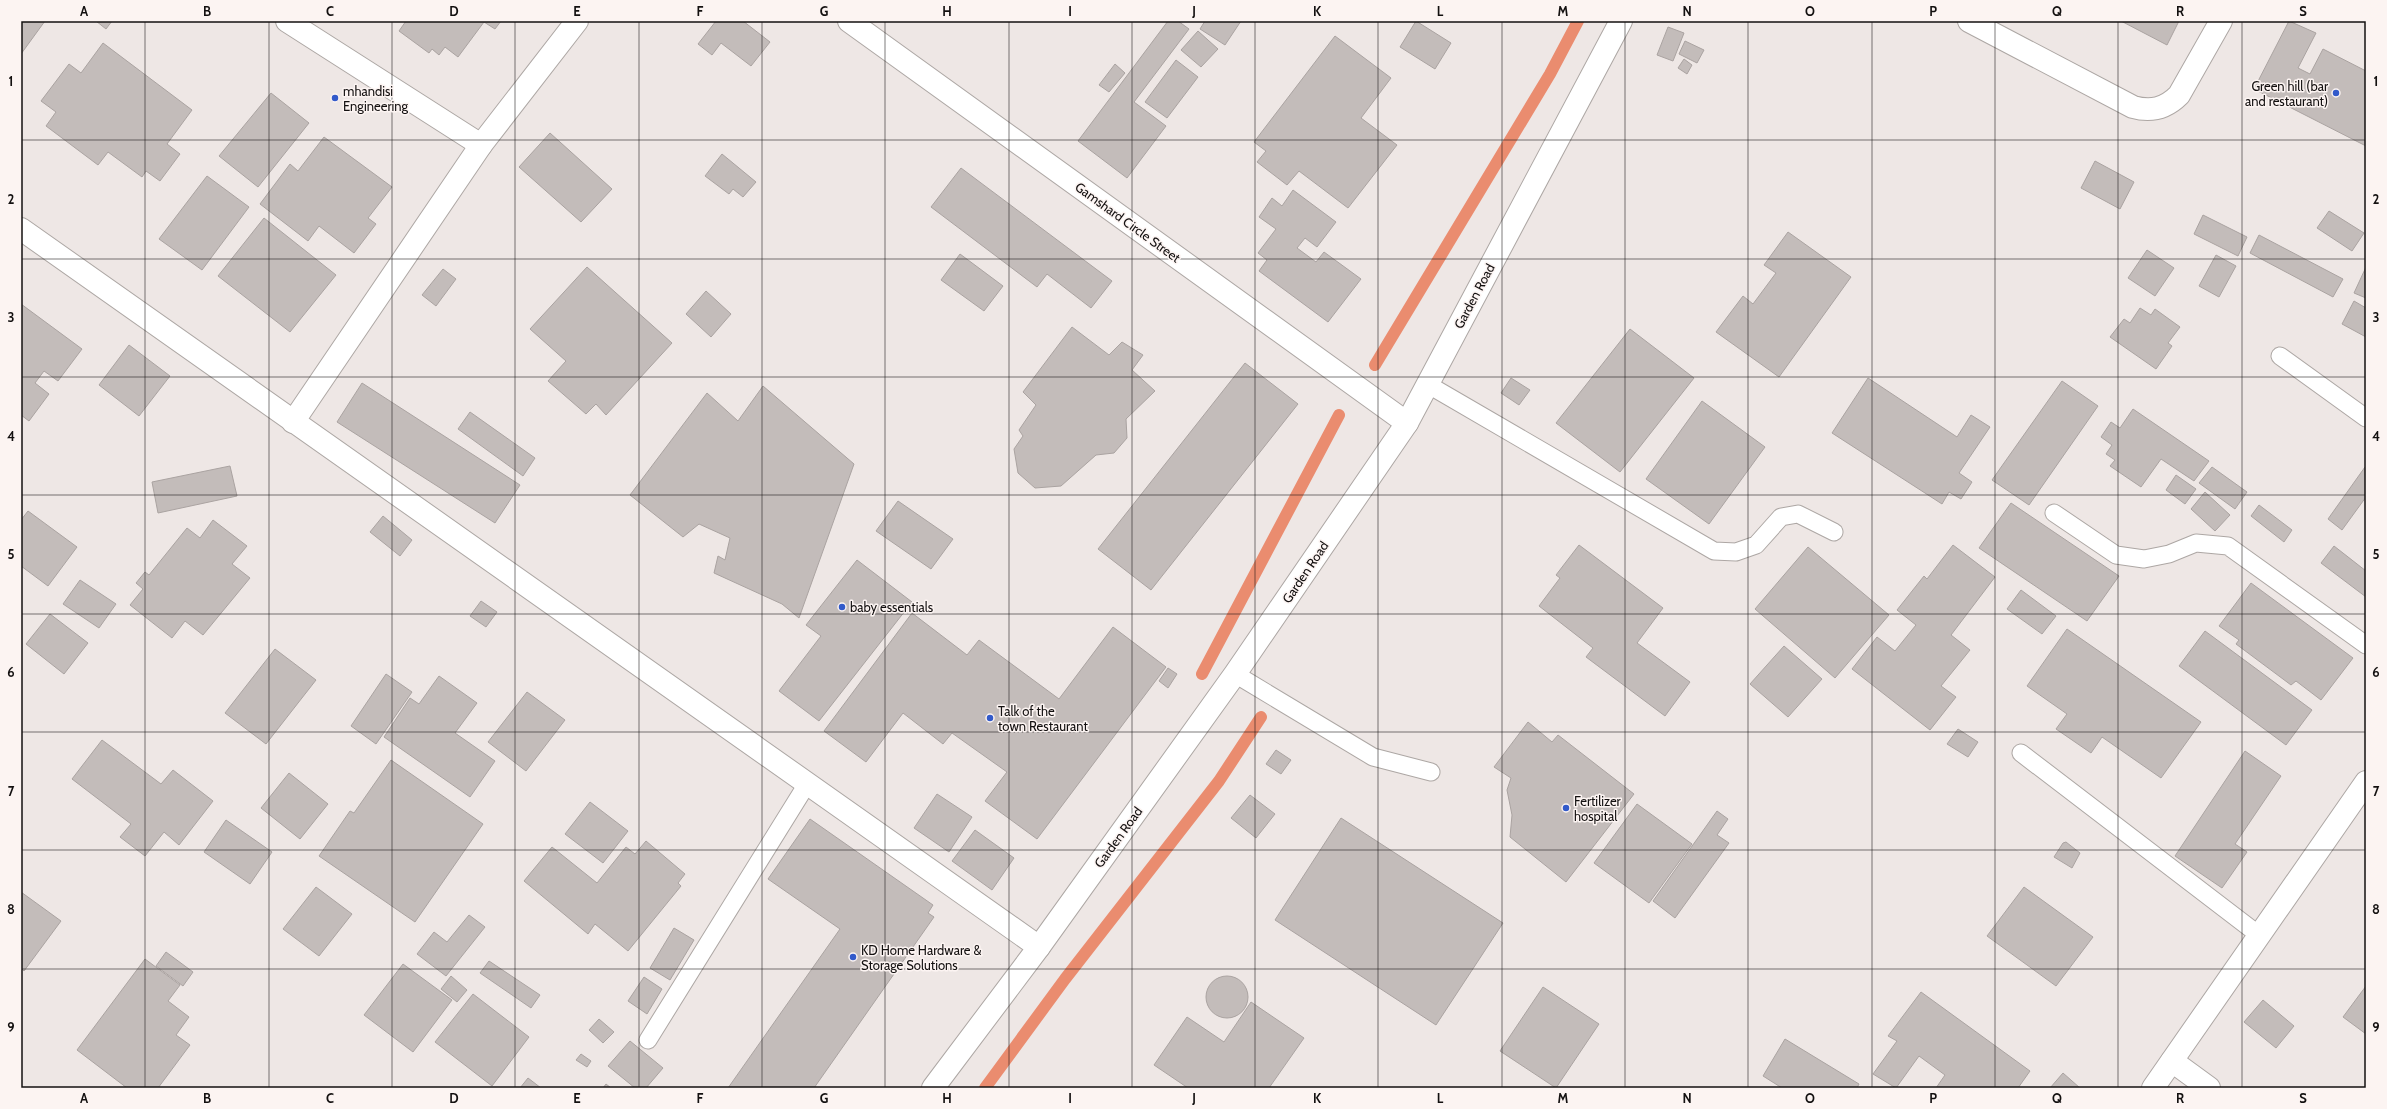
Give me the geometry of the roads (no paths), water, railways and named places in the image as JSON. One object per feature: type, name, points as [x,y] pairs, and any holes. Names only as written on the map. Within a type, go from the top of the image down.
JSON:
[{"type":"street","points":[[288,21],[481,145]]},
{"type":"street","points":[[293,422],[481,145],[577,21]]},
{"type":"street","name":"Gamshard Circle Street","points":[[849,21],[1407,423]]},
{"type":"street","name":"Garden Road","points":[[934,1088],[1039,947],[1235,674],[1407,423],[1621,21]]},
{"type":"street","points":[[1969,21],[2133,106],[2145,110],[2158,109],[2170,104],[2179,95],[2222,21]]},
{"type":"street","points":[[21,229],[1039,947]]},
{"type":"street","points":[[2153,1088],[2366,782]]},
{"type":"street","points":[[2172,1061],[2209,1088]]},
{"type":"lane","points":[[2280,356],[2366,418]]},
{"type":"lane","points":[[1427,384],[1714,551],[1736,552],[1756,545],[1781,517],[1798,514],[1834,532]]},
{"type":"lane","points":[[2054,513],[2116,555],[2144,559],[2169,554],[2196,543],[2228,546],[2366,645]]},
{"type":"lane","points":[[1235,674],[1373,757],[1431,772]]},
{"type":"lane","points":[[2021,754],[2259,935]]},
{"type":"lane","points":[[648,1040],[807,784]]},
{"type":"waterway","points":[[1375,365],[1550,74],[1578,21]]},
{"type":"waterway","points":[[1202,674],[1339,415]]},
{"type":"waterway","points":[[985,1088],[1065,979],[1219,781],[1261,717]]},
{"type":"place","name":"Green hill (bar and restaurant)","points":[[2336,93]]},
{"type":"place","name":"mhandisi Engineering","points":[[335,98]]},
{"type":"place","name":"baby essentials","points":[[842,607]]},
{"type":"place","name":"Talk of the town Restaurant","points":[[990,718]]},
{"type":"place","name":"Fertilizer hospital","points":[[1566,808]]},
{"type":"place","name":"KD Home Hardware & Storage Solutions","points":[[853,957]]}]
